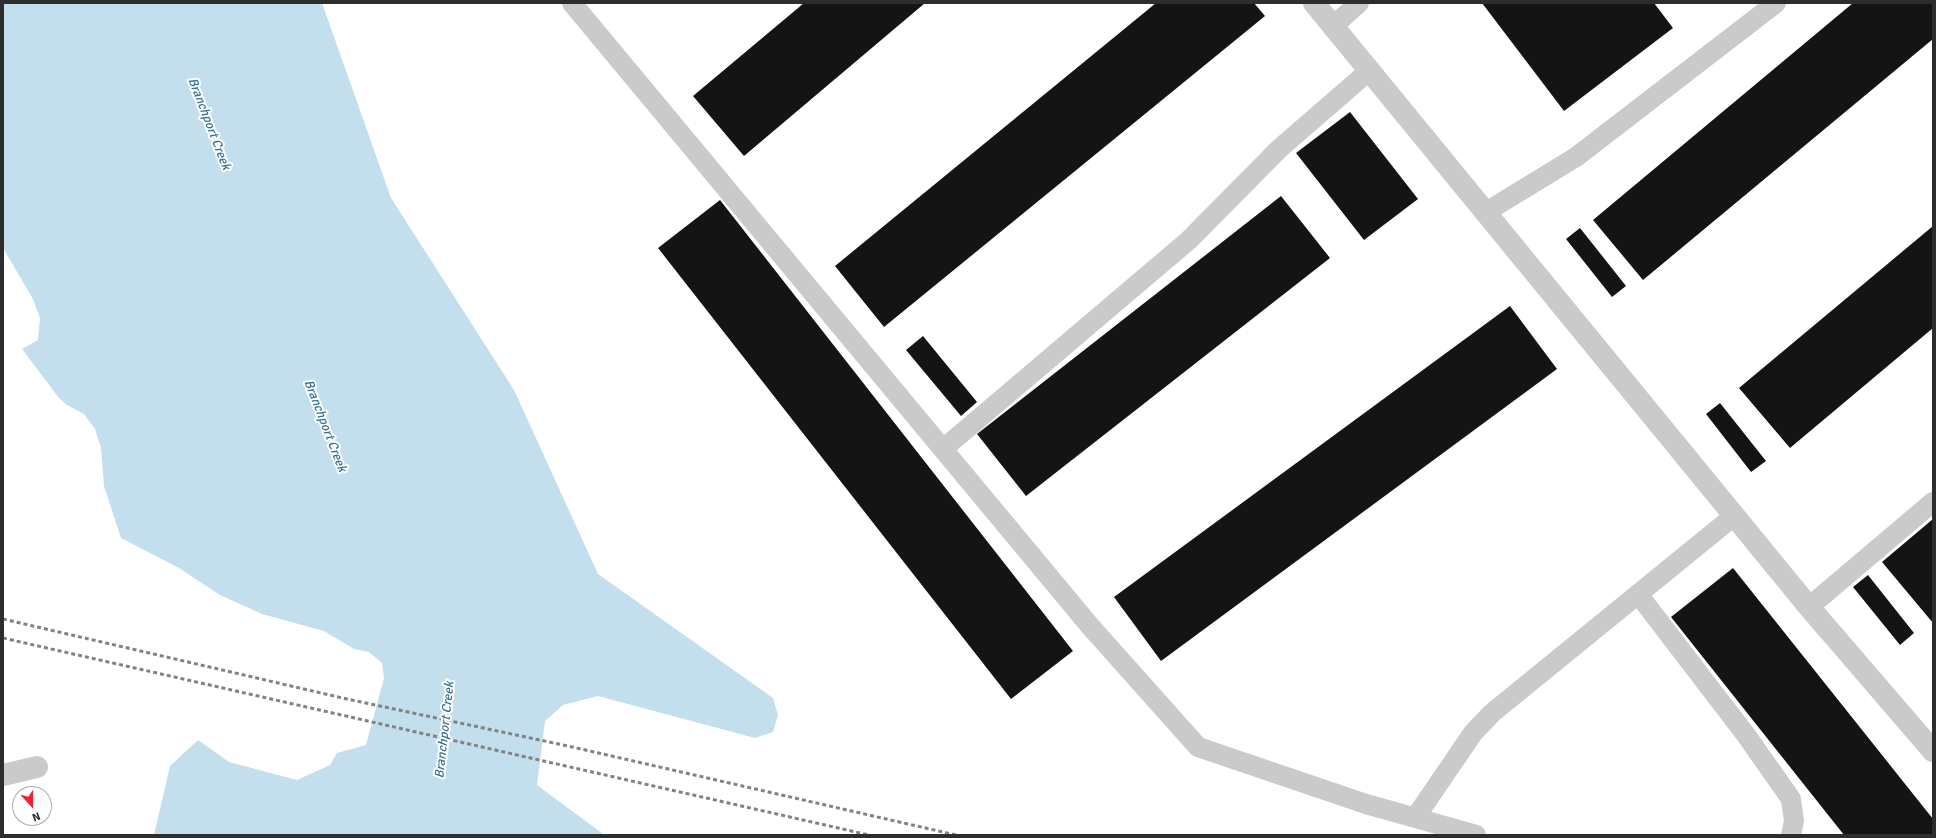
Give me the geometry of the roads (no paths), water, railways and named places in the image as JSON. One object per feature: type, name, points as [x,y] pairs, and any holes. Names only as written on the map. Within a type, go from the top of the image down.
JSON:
[{"type":"street","points":[[1314,3],[1809,607],[1933,751]]},
{"type":"street","points":[[3,776],[37,767]]},
{"type":"lane","points":[[572,3],[1090,626],[1198,747],[1366,804],[1476,835]]},
{"type":"lane","points":[[1333,26],[1359,3]]},
{"type":"lane","points":[[1486,212],[1576,157],[1776,3]]},
{"type":"lane","points":[[943,449],[1189,240],[1279,149],[1370,70]]},
{"type":"lane","points":[[1809,607],[1933,502]]},
{"type":"lane","points":[[1415,818],[1473,733],[1488,718],[1734,516]]},
{"type":"lane","points":[[1638,594],[1746,735],[1791,799],[1794,821],[1791,835]]},
{"type":"water","name":"Branchport Creek","points":[[3,3],[322,3],[391,198],[514,390],[598,574],[773,698],[778,715],[773,732],[755,738],[598,696],[563,705],[545,721],[537,785],[603,834],[609,835],[154,835],[170,766],[198,740],[229,762],[297,780],[330,765],[337,753],[366,745],[384,678],[382,663],[369,652],[354,649],[324,631],[262,614],[220,595],[179,568],[121,538],[104,486],[101,448],[95,429],[84,414],[67,405],[59,398],[22,349],[38,340],[40,318],[33,299],[3,248]]},
{"type":"railway","points":[[3,619],[347,699],[568,746],[956,835]]},
{"type":"railway","points":[[3,638],[869,835]]}]
